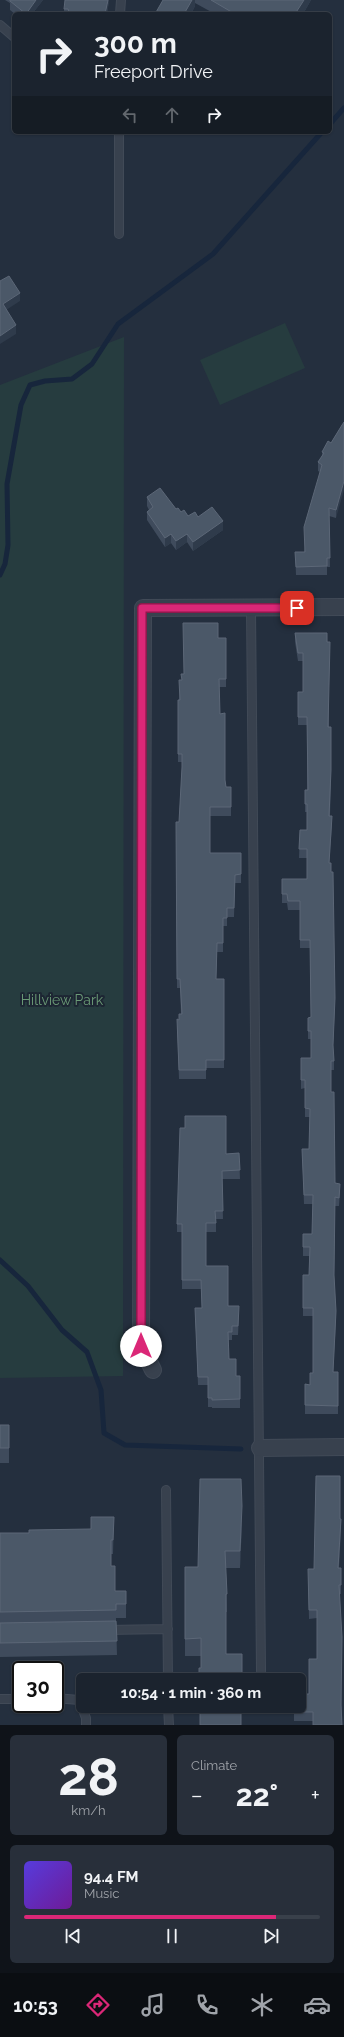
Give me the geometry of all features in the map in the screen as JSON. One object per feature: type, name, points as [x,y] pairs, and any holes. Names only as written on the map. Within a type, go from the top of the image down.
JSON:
[{"type":"street","points":[[153,1370],[141,1346],[142,608],[251,609],[344,607]]},
{"type":"street","points":[[260,1448],[344,1447]]},
{"type":"lane","points":[[120,12],[121,0]]},
{"type":"lane","points":[[0,25],[12,35]]},
{"type":"lane","points":[[119,234],[120,134]]},
{"type":"lane","points":[[251,609],[261,1671]]},
{"type":"lane","points":[[166,1490],[168,1673]]},
{"type":"lane","points":[[96,1630],[168,1629]]},
{"type":"lane","points":[[0,1699],[12,1699]]},
{"type":"lane","points":[[64,1699],[80,1700],[86,1718],[86,1725]]},
{"type":"lane","points":[[168,1713],[169,1725]]},
{"type":"green space","points":[[285,323],[305,368],[220,405],[200,360]]},
{"type":"green space","name":"Hillview Park","points":[[124,337],[123,1376],[0,1378],[0,385]]},
{"type":"building","points":[[36,0],[27,12],[24,12],[10,1]]},
{"type":"building","points":[[65,0],[108,0],[105,12],[69,12],[68,9],[64,9]]},
{"type":"building","points":[[163,0],[192,0],[185,12],[156,12]]},
{"type":"building","points":[[211,0],[304,0],[296,12],[232,12]]},
{"type":"building","points":[[9,276],[20,293],[3,304],[16,325],[0,336],[0,281]]},
{"type":"building","points":[[344,422],[344,481],[336,510],[329,508],[330,558],[327,558],[327,566],[296,567],[295,552],[305,552],[304,527],[322,465],[318,462],[324,453],[322,452],[328,441],[331,443]]},
{"type":"building","points":[[160,488],[176,509],[178,508],[181,512],[184,510],[188,516],[195,512],[198,517],[212,507],[223,521],[193,542],[187,534],[176,541],[171,534],[165,538],[147,512],[153,507],[147,497]]},
{"type":"building","points":[[183,623],[218,623],[218,638],[226,638],[226,679],[219,679],[220,714],[225,713],[225,780],[226,787],[231,787],[231,807],[210,807],[210,853],[241,853],[241,874],[235,875],[234,908],[227,908],[227,918],[223,918],[223,943],[217,943],[216,979],[224,979],[224,1060],[206,1060],[206,1070],[179,1070],[177,1019],[179,1020],[179,1014],[182,1014],[180,979],[177,979],[176,822],[179,822],[182,767],[182,754],[178,754],[178,700],[180,700],[179,680],[182,680],[181,674],[184,674]]},
{"type":"building","points":[[295,633],[327,633],[327,642],[330,642],[328,727],[331,727],[331,770],[329,816],[332,816],[329,863],[331,863],[331,872],[333,872],[335,998],[333,1045],[334,1061],[331,1061],[331,1092],[334,1092],[335,1183],[340,1184],[339,1198],[335,1197],[334,1275],[336,1311],[333,1372],[338,1372],[338,1406],[305,1405],[305,1384],[310,1385],[310,1373],[313,1373],[313,1308],[303,1308],[303,1275],[309,1275],[310,1247],[303,1247],[303,1234],[312,1234],[313,1195],[304,1195],[302,1149],[309,1149],[310,1109],[305,1108],[305,1080],[301,1080],[301,1058],[311,1058],[311,1031],[308,1031],[308,1018],[311,1017],[310,940],[300,940],[300,901],[288,901],[287,894],[282,894],[282,879],[307,879],[307,849],[299,849],[300,830],[307,830],[307,804],[305,804],[305,790],[308,790],[307,717],[298,717],[298,692],[303,692],[303,653],[298,653]]},
{"type":"building","points":[[185,1116],[226,1116],[226,1154],[239,1153],[240,1170],[222,1171],[223,1211],[215,1211],[216,1223],[206,1223],[206,1266],[228,1266],[228,1306],[239,1306],[238,1326],[232,1326],[232,1332],[228,1332],[229,1359],[236,1359],[236,1376],[240,1376],[240,1399],[212,1400],[212,1398],[208,1398],[208,1377],[198,1377],[195,1308],[202,1308],[201,1280],[182,1280],[182,1224],[177,1224],[180,1128],[185,1128]]},
{"type":"building","points":[[0,1425],[9,1425],[9,1448],[0,1448]]},
{"type":"building","points":[[316,1476],[340,1476],[341,1519],[338,1568],[341,1568],[341,1585],[339,1585],[342,1637],[342,1725],[313,1725],[313,1712],[306,1712],[306,1694],[309,1694],[309,1659],[317,1659],[317,1610],[309,1610],[308,1569],[314,1569]]},
{"type":"building","points":[[200,1479],[241,1479],[242,1506],[240,1551],[225,1551],[227,1594],[226,1654],[242,1654],[242,1673],[199,1673],[199,1668],[201,1668],[201,1638],[185,1639],[185,1567],[198,1567]]},
{"type":"building","points":[[91,1517],[114,1517],[113,1540],[111,1540],[111,1566],[115,1566],[115,1591],[126,1591],[126,1604],[116,1604],[116,1610],[0,1612],[0,1533],[29,1533],[29,1530],[91,1529]]},
{"type":"building","points":[[116,1621],[117,1641],[0,1643],[0,1623]]},
{"type":"building","points":[[200,1713],[241,1713],[241,1725],[200,1725]]},
{"type":"waterway","points":[[332,122],[344,108]]},
{"type":"waterway","points":[[0,575],[5,564],[8,545],[7,484],[21,405],[30,385],[45,381],[72,379],[92,364],[118,324],[213,254],[320,134]]},
{"type":"waterway","points":[[0,1260],[28,1286],[62,1330],[87,1352],[101,1390],[104,1433],[125,1445],[241,1449]]},
{"type":"route","points":[[141,1346],[142,608],[297,608]]}]
